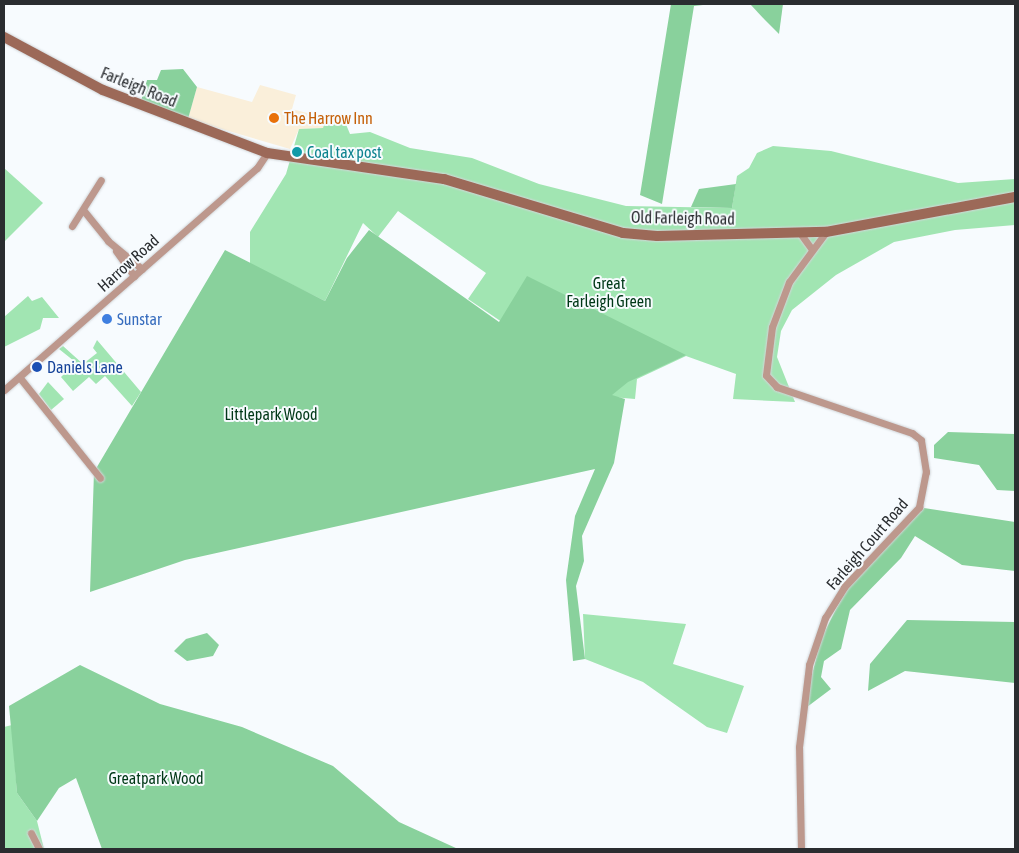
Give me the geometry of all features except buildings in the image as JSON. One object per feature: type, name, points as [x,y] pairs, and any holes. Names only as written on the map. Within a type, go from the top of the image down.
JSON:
[{"type":"street","name":"Farleigh Road","points":[[5,41],[103,90],[268,153]]},
{"type":"street","name":"Old Farleigh Road","points":[[268,153],[444,179],[623,232],[826,232],[1015,198]]},
{"type":"street","name":"Harrow Road","points":[[4,390],[20,378],[142,269],[268,153]]},
{"type":"street","points":[[72,226],[102,180]]},
{"type":"street","points":[[84,210],[134,276]]},
{"type":"street","name":"Farleigh Court Road","points":[[801,849],[798,747],[809,665],[825,618],[844,587],[919,508],[926,472],[921,440],[912,433],[777,387],[766,375],[772,327],[788,282],[811,248],[826,232]]},
{"type":"street","points":[[800,233],[811,248]]},
{"type":"street","points":[[108,241],[142,269]]},
{"type":"street","points":[[20,378],[100,478]]},
{"type":"street","points":[[31,833],[39,849]]},
{"type":"shaded area","points":[[260,85],[296,95],[292,109],[326,118],[323,128],[299,129],[290,149],[188,119],[197,87],[252,102]]},
{"type":"green space","points":[[671,4],[712,4],[694,6],[662,204],[640,195]]},
{"type":"green space","points":[[750,4],[783,4],[779,34],[765,20]]},
{"type":"green space","points":[[183,69],[197,87],[188,119],[141,101],[147,80],[157,80],[161,70]]},
{"type":"green space","name":"Great Farleigh Green","points":[[326,118],[345,122],[350,134],[370,132],[410,148],[472,158],[539,184],[626,206],[732,208],[737,176],[749,168],[757,153],[773,146],[831,151],[958,183],[1015,179],[1015,225],[955,230],[894,242],[836,275],[792,310],[781,331],[777,357],[795,402],[733,399],[736,374],[686,356],[637,379],[635,399],[612,397],[468,299],[486,273],[398,211],[378,237],[363,223],[325,301],[250,264],[250,232],[286,174],[299,129],[323,128]]},
{"type":"green space","points":[[4,168],[43,203],[4,242]]},
{"type":"green space","points":[[736,184],[732,208],[691,207],[699,189]]},
{"type":"green space","name":"Littlepark Wood","points":[[369,230],[499,322],[527,276],[686,355],[628,382],[612,395],[625,399],[614,463],[582,536],[584,561],[576,586],[585,659],[573,661],[566,580],[575,516],[595,469],[185,560],[90,592],[94,472],[225,250],[325,301],[347,258]]},
{"type":"green space","points":[[28,296],[32,301],[42,297],[59,318],[43,318],[40,329],[4,347],[4,317]]},
{"type":"green space","points":[[97,340],[141,392],[132,406],[105,376],[96,384],[89,377],[73,391],[61,377],[67,371],[70,374],[65,367],[74,361],[59,349],[63,346],[83,364],[97,353],[93,348]]},
{"type":"green space","points":[[48,382],[64,399],[51,410],[39,394]]},
{"type":"green space","points":[[948,432],[1015,434],[1015,491],[997,490],[979,465],[934,458],[934,445]]},
{"type":"green space","points":[[924,508],[1015,522],[1015,571],[962,565],[915,536],[901,558],[850,610],[841,649],[824,661],[821,677],[831,689],[803,710],[821,639],[850,585]]},
{"type":"green space","points":[[583,614],[686,624],[673,664],[744,686],[727,733],[707,727],[643,682],[585,659]]},
{"type":"green space","points":[[907,620],[1015,622],[1015,683],[905,671],[868,691],[870,664]]},
{"type":"green space","points":[[207,633],[219,645],[213,656],[187,661],[174,651],[186,639]]},
{"type":"green space","name":"Greatpark Wood","points":[[80,665],[160,704],[242,727],[333,766],[399,822],[458,849],[102,849],[76,778],[59,788],[37,821],[17,793],[9,706]]},
{"type":"green space","points":[[12,725],[17,793],[37,821],[44,849],[4,849],[4,727]]},
{"type":"place","name":"The Harrow Inn","points":[[274,118]]},
{"type":"place","name":"Coal tax post","points":[[297,152]]},
{"type":"place","name":"Sunstar","points":[[107,319]]},
{"type":"place","name":"Daniels Lane","points":[[37,367]]}]
